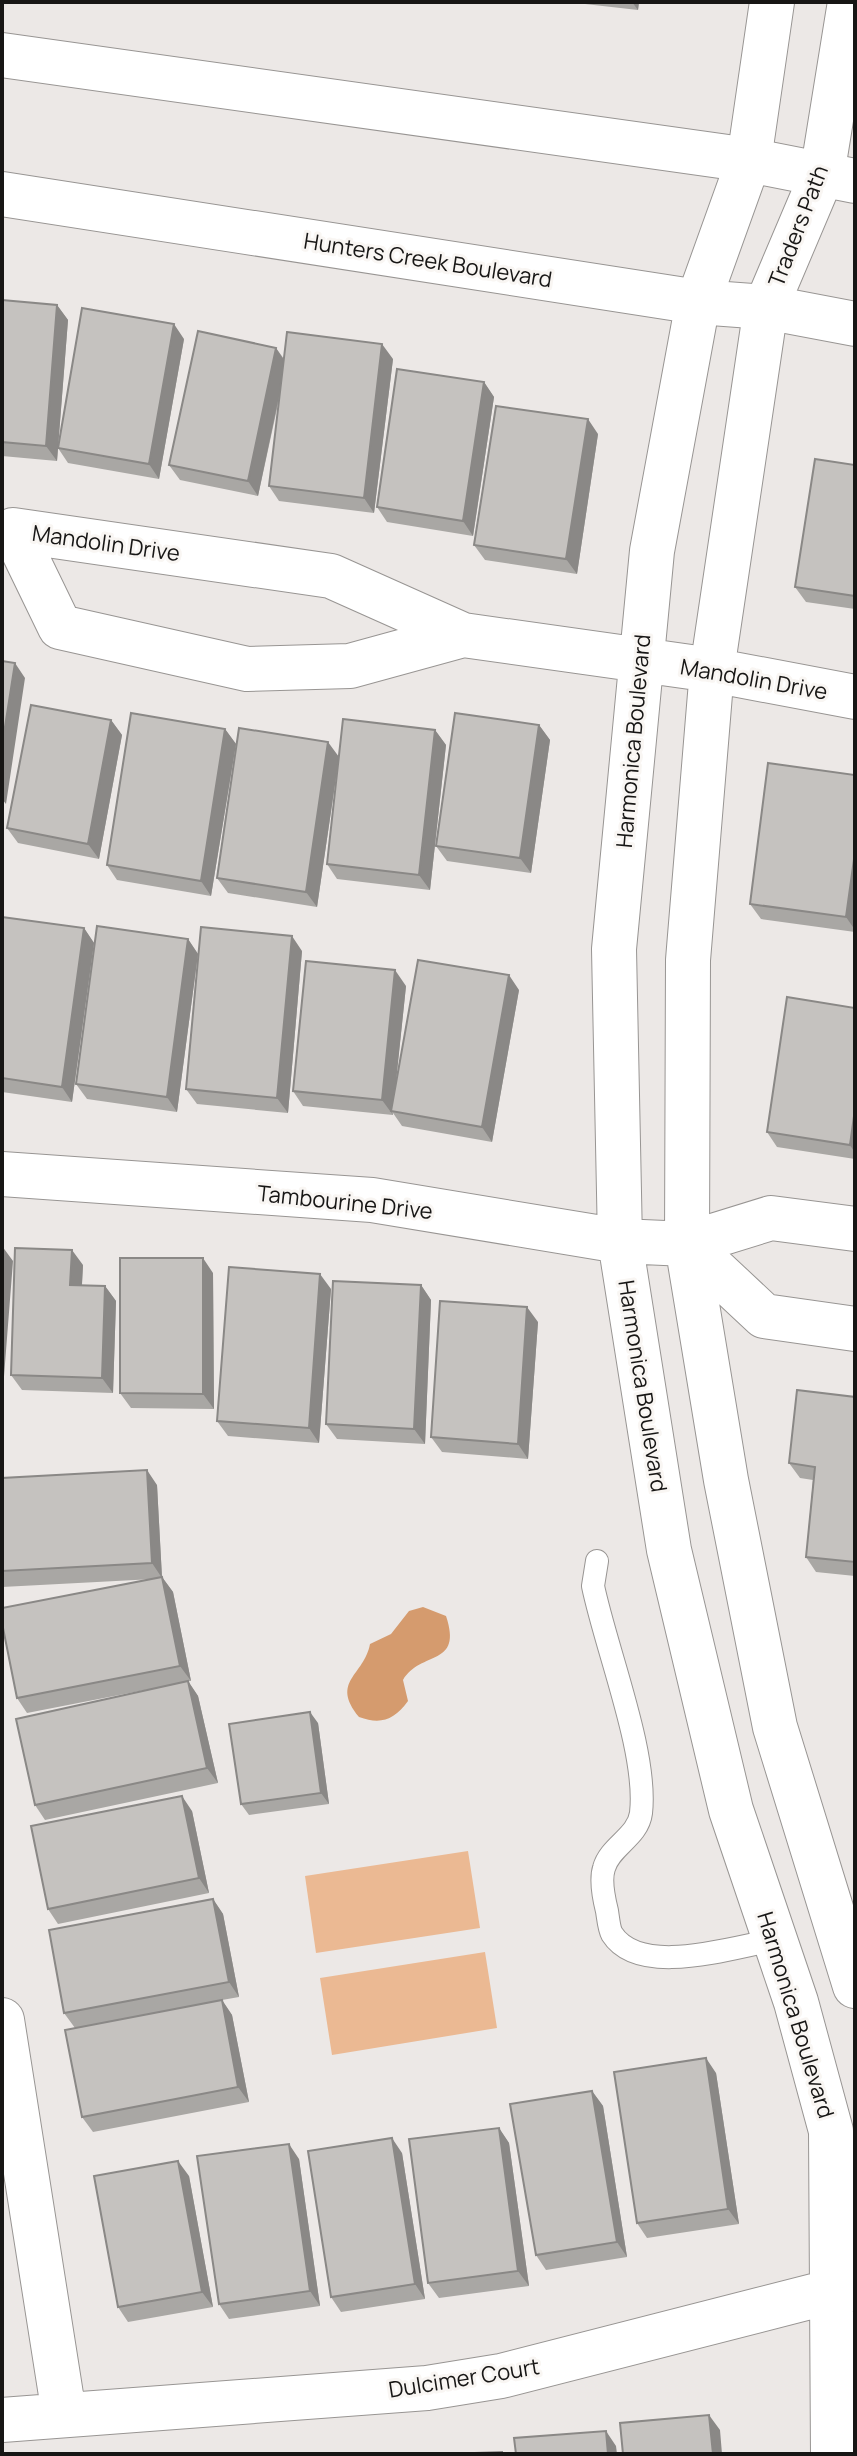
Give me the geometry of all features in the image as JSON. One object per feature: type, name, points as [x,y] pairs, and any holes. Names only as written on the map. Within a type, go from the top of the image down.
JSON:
[{"type":"street","points":[[698,302],[749,160],[772,2]]},
{"type":"street","name":"Traders Path","points":[[766,307],[838,178],[850,2]]},
{"type":"street","points":[[2,55],[749,160],[838,178]]},
{"type":"street","name":"Hunters Creek Boulevard","points":[[2,194],[698,302],[766,307],[855,324]]},
{"type":"street","name":"Harmonica Boulevard","points":[[698,302],[652,551],[614,949],[620,1241],[669,1550],[731,1810],[796,2002],[831,2131],[844,2290],[833,2454]]},
{"type":"street","points":[[766,307],[712,670],[688,960],[687,1244],[726,1480],[775,1727],[855,1986]]},
{"type":"street","name":"Mandolin Drive","points":[[463,635],[350,666],[247,669],[60,627],[13,530],[331,576],[463,635],[712,670],[855,697]]},
{"type":"street","name":"Tambourine Drive","points":[[2,1174],[372,1200],[620,1241],[687,1244],[771,1218],[855,1229]]},
{"type":"street","points":[[687,1244],[764,1316],[855,1329]]},
{"type":"street","points":[[2,2020],[64,2414]]},
{"type":"street","name":"Dulcimer Court","points":[[2,2420],[427,2388],[501,2376],[844,2290]]},
{"type":"lane","points":[[597,1561],[593,1586],[639,1773],[641,1815],[629,1838],[603,1868],[604,1900],[612,1934],[636,1953],[665,1960],[775,1940]]},
{"type":"shaded area","points":[[423,1607],[446,1616],[450,1632],[445,1651],[411,1671],[403,1680],[408,1701],[398,1713],[374,1721],[359,1717],[351,1705],[348,1687],[370,1644],[391,1634],[409,1611]]},
{"type":"shaded area","points":[[468,1851],[480,1928],[316,1953],[305,1876]]},
{"type":"shaded area","points":[[485,1952],[497,2028],[332,2055],[320,1978]]},
{"type":"building","points":[[2,300],[57,305],[46,446],[2,442]]},
{"type":"building","points":[[82,308],[174,324],[149,464],[58,448]]},
{"type":"building","points":[[198,331],[276,348],[248,481],[169,465]]},
{"type":"building","points":[[287,332],[382,344],[364,498],[269,486]]},
{"type":"building","points":[[397,369],[484,382],[463,521],[377,507]]},
{"type":"building","points":[[496,406],[588,419],[566,559],[474,545]]},
{"type":"building","points":[[815,459],[855,465],[855,596],[795,587]]},
{"type":"building","points":[[2,661],[15,663],[2,746]]},
{"type":"building","points":[[31,705],[111,720],[88,844],[7,828]]},
{"type":"building","points":[[131,713],[225,729],[201,881],[107,865]]},
{"type":"building","points":[[455,713],[539,725],[520,858],[436,846]]},
{"type":"building","points":[[343,719],[435,730],[419,875],[327,864]]},
{"type":"building","points":[[239,728],[328,742],[306,892],[217,878]]},
{"type":"building","points":[[768,763],[855,775],[855,852],[846,917],[750,904]]},
{"type":"building","points":[[2,917],[84,928],[62,1087],[2,1078]]},
{"type":"building","points":[[97,926],[188,939],[167,1097],[76,1084]]},
{"type":"building","points":[[201,927],[292,936],[277,1098],[186,1089]]},
{"type":"building","points":[[418,960],[509,975],[482,1127],[391,1111]]},
{"type":"building","points":[[306,961],[395,970],[382,1100],[293,1091]]},
{"type":"building","points":[[787,997],[855,1008],[855,1109],[850,1145],[767,1132]]},
{"type":"building","points":[[15,1248],[72,1250],[70,1285],[105,1286],[102,1378],[11,1375]]},
{"type":"building","points":[[120,1258],[203,1258],[203,1394],[120,1393]]},
{"type":"building","points":[[229,1267],[320,1274],[309,1428],[217,1421]]},
{"type":"building","points":[[333,1281],[421,1285],[414,1429],[326,1424]]},
{"type":"building","points":[[440,1301],[527,1307],[518,1444],[431,1437]]},
{"type":"building","points":[[797,1390],[855,1397],[855,1562],[806,1557],[815,1467],[789,1463]]},
{"type":"building","points":[[147,1470],[152,1563],[2,1571],[2,1478]]},
{"type":"building","points":[[162,1577],[180,1666],[17,1698],[2,1623],[2,1608]]},
{"type":"building","points":[[188,1681],[207,1768],[35,1805],[16,1719]]},
{"type":"building","points":[[310,1712],[321,1793],[241,1804],[229,1724]]},
{"type":"building","points":[[182,1796],[199,1878],[48,1909],[31,1826]]},
{"type":"building","points":[[213,1899],[229,1982],[64,2013],[49,1930]]},
{"type":"building","points":[[222,2000],[238,2087],[82,2117],[65,2030]]},
{"type":"building","points":[[706,2058],[728,2209],[637,2223],[614,2072]]},
{"type":"building","points":[[592,2091],[617,2242],[536,2255],[510,2104]]},
{"type":"building","points":[[499,2128],[518,2271],[428,2283],[409,2139]]},
{"type":"building","points":[[392,2138],[415,2284],[331,2297],[308,2151]]},
{"type":"building","points":[[289,2144],[310,2291],[219,2304],[197,2156]]},
{"type":"building","points":[[178,2161],[202,2292],[118,2307],[94,2176]]},
{"type":"building","points":[[709,2415],[713,2454],[623,2454],[620,2423]]},
{"type":"building","points":[[606,2431],[608,2454],[516,2454],[514,2438]]},
{"type":"building","points":[[502,2452],[502,2454],[446,2454]]}]
